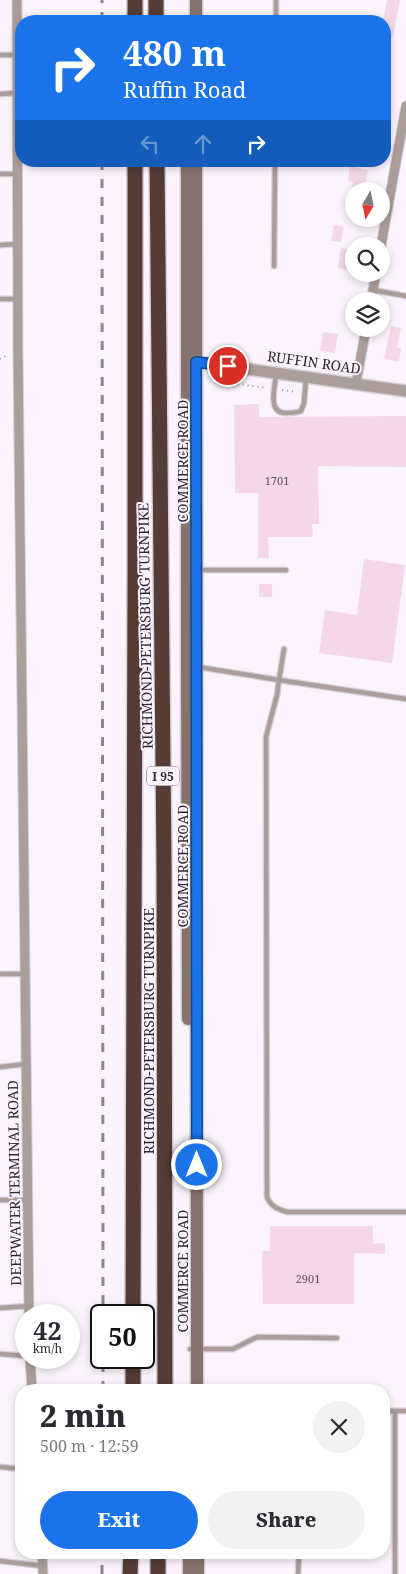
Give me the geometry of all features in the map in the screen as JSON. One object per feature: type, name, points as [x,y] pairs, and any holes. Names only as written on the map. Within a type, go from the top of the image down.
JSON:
[{"type":"highway","points":[[134,0],[134,15]]},
{"type":"highway","points":[[156,0],[156,15]]},
{"type":"highway","name":"RICHMOND-PETERSBURG TURNPIKE","points":[[133,1304],[135,167]]},
{"type":"highway","name":"RICHMOND-PETERSBURG TURNPIKE","points":[[157,167],[164,853],[165,1384]]},
{"type":"highway","points":[[133,1369],[133,1384]]},
{"type":"highway","points":[[130,1574],[131,1559]]},
{"type":"highway","points":[[158,1559],[158,1574]]},
{"type":"main road","points":[[188,0],[188,15]]},
{"type":"main road","points":[[196,0],[196,15]]},
{"type":"main road","name":"COMMERCE ROAD","points":[[188,167],[192,361],[191,666],[194,1349],[197,1384]]},
{"type":"main road","name":"COMMERCE ROAD","points":[[192,361],[196,167]]},
{"type":"main road","name":"COMMERCE ROAD","points":[[191,1384],[194,1349]]},
{"type":"main road","points":[[189,1559],[189,1574]]},
{"type":"main road","points":[[198,1559],[198,1574]]},
{"type":"street","name":"DEEPWATER TERMINAL ROAD","points":[[17,0],[17,15]]},
{"type":"street","points":[[383,237],[406,106]]},
{"type":"street","name":"DEEPWATER TERMINAL ROAD","points":[[18,167],[29,1304]]},
{"type":"street","points":[[373,290],[374,282]]},
{"type":"street","points":[[356,383],[365,337]]},
{"type":"street","name":"RUFFIN ROAD","points":[[192,361],[406,391]]},
{"type":"street","points":[[29,1369],[31,1384]]},
{"type":"lane","points":[[276,0],[276,15]]},
{"type":"lane","points":[[0,55],[15,55]]},
{"type":"lane","points":[[0,94],[15,94]]},
{"type":"lane","points":[[274,266],[275,167]]},
{"type":"lane","points":[[0,174],[18,174]]},
{"type":"lane","points":[[0,244],[18,244]]},
{"type":"lane","points":[[373,290],[406,296]]},
{"type":"lane","points":[[0,299],[18,299]]},
{"type":"lane","points":[[276,372],[273,406],[280,413],[298,413],[301,411],[304,404],[306,376]]},
{"type":"lane","points":[[192,570],[286,570]]},
{"type":"lane","points":[[284,649],[277,695],[266,737],[267,1197],[269,1203],[287,1212],[406,1212]]},
{"type":"lane","points":[[191,666],[406,699]]},
{"type":"lane","points":[[0,974],[25,974]]},
{"type":"lane","points":[[0,1067],[26,1064]]},
{"type":"lane","points":[[0,1200],[28,1200]]},
{"type":"lane","points":[[0,1308],[15,1309]]},
{"type":"lane","points":[[194,1349],[233,1349],[257,1338],[337,1338]]},
{"type":"lane","points":[[0,1354],[15,1356]]},
{"type":"lane","points":[[390,1411],[406,1411]]},
{"type":"lane","points":[[395,1411],[395,1574]]},
{"type":"lane","points":[[0,1467],[15,1468]]},
{"type":"lane","points":[[298,1559],[298,1574]]},
{"type":"lane","points":[[0,1561],[43,1570]]},
{"type":"building","points":[[387,0],[400,0],[393,37],[391,36],[391,15],[384,15]]},
{"type":"building","points":[[350,167],[368,170],[366,182],[348,181]]},
{"type":"building","points":[[334,225],[344,227],[341,242],[331,241]]},
{"type":"building","points":[[341,248],[345,249],[345,269],[338,268]]},
{"type":"building","points":[[391,326],[401,328],[397,347],[401,348],[399,362],[384,359]]},
{"type":"building","points":[[323,332],[338,334],[335,353],[320,351]]},
{"type":"building","points":[[259,404],[259,417],[406,416],[406,467],[318,466],[319,524],[312,524],[313,537],[268,537],[269,558],[258,558],[258,493],[235,493],[234,405]]},
{"type":"building","points":[[364,559],[405,565],[392,663],[319,653],[325,610],[357,615]]},
{"type":"building","points":[[259,584],[272,584],[272,597],[259,597]]},
{"type":"building","points":[[270,1226],[373,1226],[373,1244],[385,1243],[385,1254],[354,1253],[354,1304],[263,1304],[262,1251],[270,1251]]},
{"type":"railway","points":[[102,0],[102,15]]},
{"type":"railway","points":[[102,167],[103,1304]]},
{"type":"railway","points":[[103,1369],[103,1384]]},
{"type":"railway","points":[[102,1559],[102,1574]]},
{"type":"route","points":[[197,1165],[196,362],[228,366]]}]
